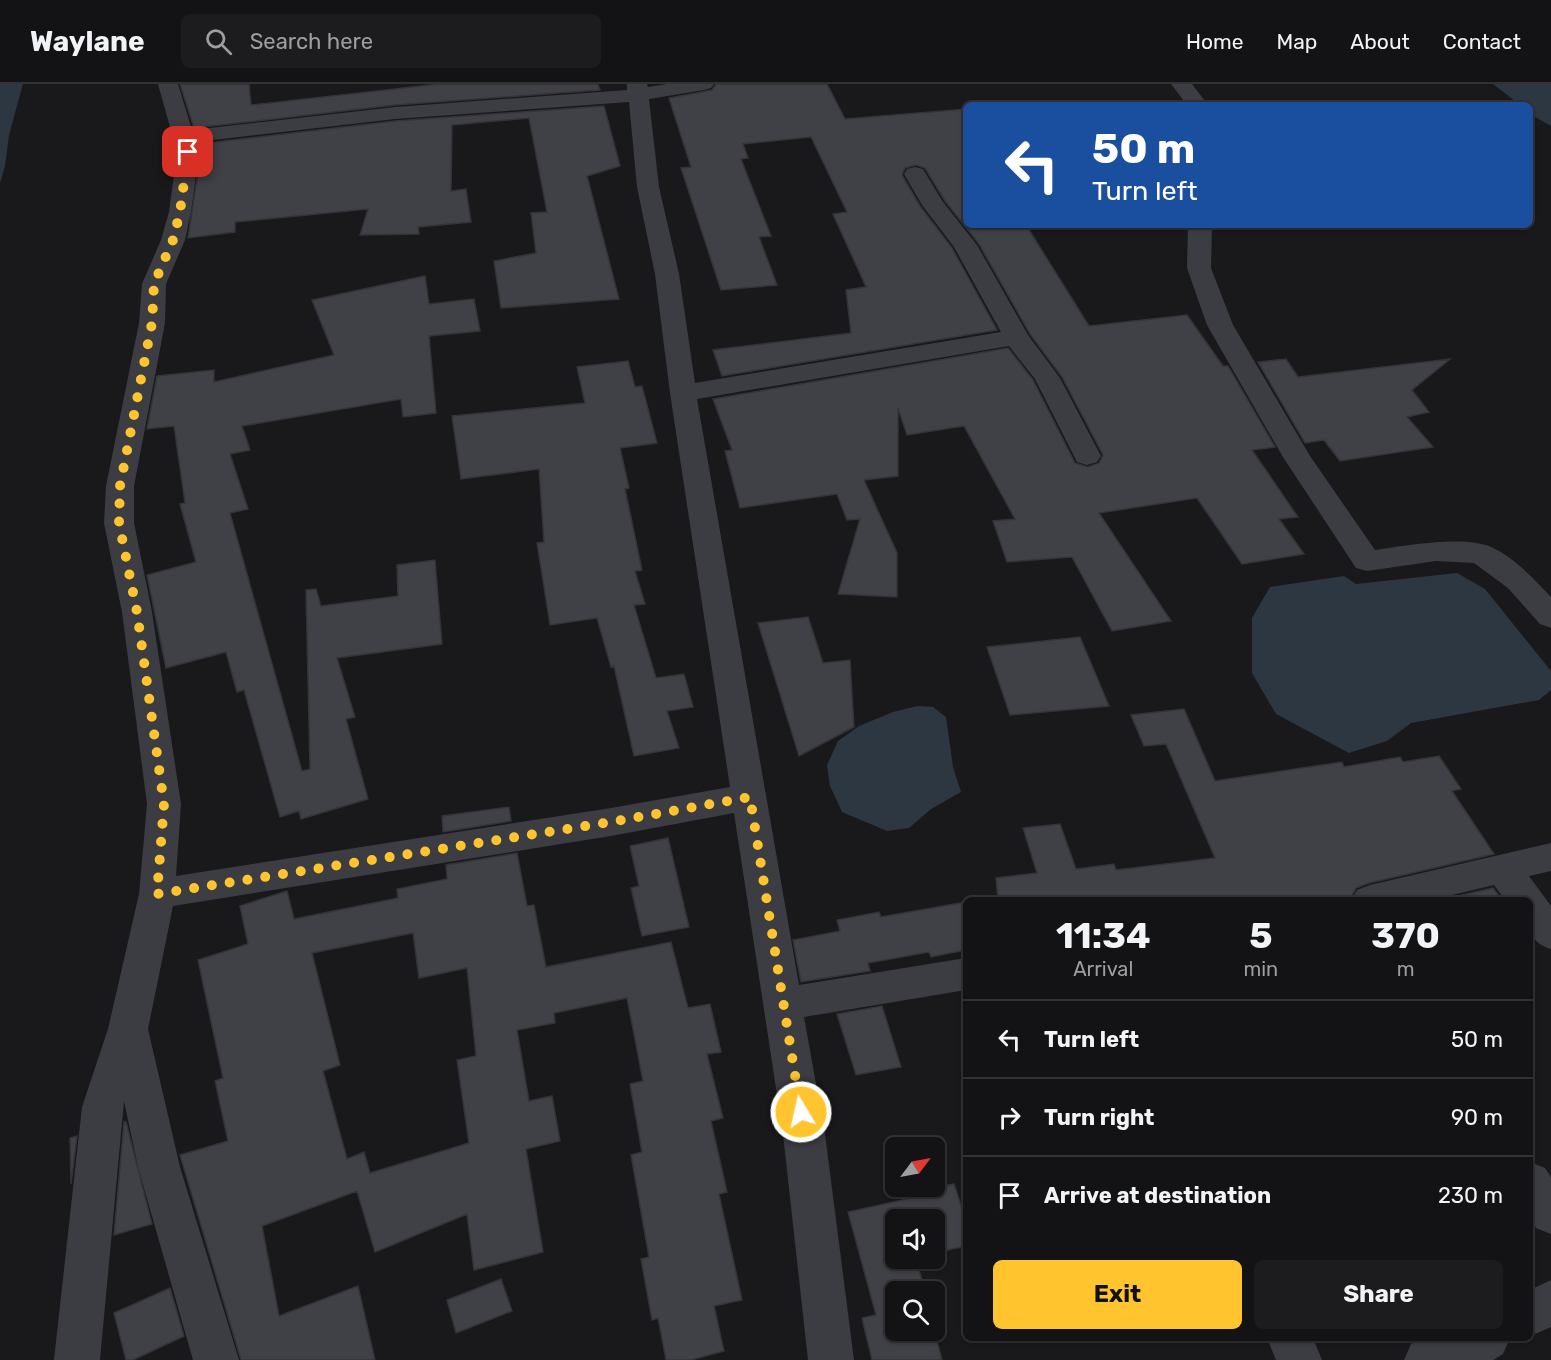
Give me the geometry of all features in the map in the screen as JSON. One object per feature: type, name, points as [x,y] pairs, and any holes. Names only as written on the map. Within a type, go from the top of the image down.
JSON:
[{"type":"street","points":[[77,1360],[102,1107],[128,1029],[157,894],[164,804],[137,612],[119,523],[120,486],[152,323],[154,284],[173,240],[180,212],[188,152],[168,84]]},
{"type":"street","points":[[194,136],[395,113],[704,84]]},
{"type":"street","points":[[1181,84],[1196,102]]},
{"type":"street","points":[[638,90],[648,187],[667,274],[683,393],[804,1134],[831,1360]]},
{"type":"street","points":[[915,174],[933,205],[965,245],[1016,337],[1047,378],[1087,456]]},
{"type":"street","points":[[1200,228],[1199,268],[1220,325],[1297,457],[1367,561],[1436,551],[1481,554],[1519,581],[1551,618]]},
{"type":"street","points":[[683,393],[1016,337]]},
{"type":"street","points":[[157,894],[611,822],[750,797]]},
{"type":"street","points":[[1383,897],[1551,857]]},
{"type":"street","points":[[1502,869],[1524,897]]},
{"type":"street","points":[[1533,910],[1551,934]]},
{"type":"street","points":[[783,1004],[963,974]]},
{"type":"street","points":[[128,1029],[159,1167],[216,1360]]},
{"type":"street","points":[[1533,1187],[1551,1214]]},
{"type":"street","points":[[1533,1312],[1551,1302]]},
{"type":"street","points":[[1291,1341],[1299,1360]]},
{"type":"shaded area","points":[[0,84],[23,84],[9,135],[0,183]]},
{"type":"shaded area","points":[[1493,84],[1551,84],[1551,126],[1533,116],[1533,102],[1516,102]]},
{"type":"shaded area","points":[[1457,573],[1485,589],[1551,671],[1551,690],[1539,700],[1411,723],[1387,741],[1349,753],[1276,714],[1252,673],[1252,618],[1270,587],[1344,576],[1356,584]]},
{"type":"shaded area","points":[[918,706],[933,707],[946,717],[953,767],[961,792],[931,809],[909,828],[887,831],[842,812],[830,786],[827,765],[838,741],[859,726],[893,712]]},
{"type":"building","points":[[180,84],[249,84],[251,105],[439,84],[598,84],[600,90],[395,105],[194,128]]},
{"type":"building","points":[[716,84],[827,84],[845,119],[963,109],[963,224],[945,201],[925,168],[916,165],[905,168],[902,175],[920,206],[952,248],[997,330],[722,376],[713,350],[851,333],[846,290],[866,287],[833,214],[847,212],[811,137],[743,144],[748,158],[741,159],[771,236],[759,237],[777,285],[721,290],[681,168],[691,167],[669,98],[712,90]]},
{"type":"building","points":[[604,106],[620,166],[587,176],[619,299],[501,308],[494,261],[536,253],[531,213],[547,212],[529,118],[452,125],[451,191],[466,189],[471,222],[418,227],[419,234],[360,235],[368,209],[235,222],[235,232],[188,238],[201,152],[199,144],[395,121]]},
{"type":"building","points":[[966,228],[1028,228],[1089,326],[1187,315],[1223,366],[1228,366],[1275,447],[1252,450],[1298,517],[1279,519],[1304,554],[1242,564],[1197,498],[1099,513],[1171,621],[1112,631],[1072,557],[1007,562],[993,521],[1015,519],[964,426],[907,435],[898,408],[898,476],[864,480],[897,553],[897,597],[838,594],[860,519],[847,520],[837,494],[740,508],[725,451],[732,450],[713,399],[1008,348],[1033,380],[1075,463],[1088,467],[1099,463],[1103,455],[1062,377],[1030,334],[979,244]]},
{"type":"building","points":[[425,276],[429,304],[474,299],[480,331],[429,336],[436,413],[403,417],[401,399],[242,426],[250,450],[230,454],[248,509],[230,513],[302,771],[310,769],[306,590],[316,589],[321,606],[398,596],[397,565],[435,560],[442,644],[337,658],[355,717],[346,719],[368,799],[301,819],[299,811],[280,817],[244,690],[237,692],[226,652],[166,668],[147,575],[196,562],[180,504],[185,503],[174,426],[147,429],[157,376],[214,370],[214,382],[334,355],[312,300]]},
{"type":"building","points":[[1286,359],[1298,377],[1450,359],[1412,390],[1429,412],[1407,417],[1433,447],[1340,461],[1324,440],[1305,443],[1258,362]]},
{"type":"building","points":[[628,361],[635,387],[642,386],[657,443],[620,448],[629,488],[625,489],[642,570],[635,571],[645,604],[634,605],[656,678],[684,674],[693,707],[667,711],[679,748],[634,756],[614,666],[611,667],[597,618],[550,625],[537,543],[544,542],[539,469],[461,479],[452,416],[585,403],[577,367]]},
{"type":"building","points":[[808,617],[823,663],[850,660],[854,727],[799,756],[758,623]]},
{"type":"building","points":[[1080,637],[1109,706],[1010,715],[987,647]]},
{"type":"building","points":[[1184,709],[1215,781],[1342,762],[1344,767],[1400,757],[1403,762],[1439,756],[1461,789],[1452,791],[1494,854],[1369,883],[1356,888],[1352,897],[998,897],[996,878],[1037,873],[1023,828],[1060,824],[1076,869],[1114,864],[1116,870],[1215,858],[1166,744],[1144,746],[1131,715]]},
{"type":"building","points":[[509,807],[511,821],[443,832],[442,816]]},
{"type":"building","points":[[668,838],[689,927],[642,936],[631,888],[639,886],[630,846]]},
{"type":"building","points":[[517,853],[527,906],[534,905],[546,967],[671,942],[688,1008],[710,1004],[721,1052],[707,1054],[723,1118],[711,1121],[727,1192],[719,1194],[742,1300],[714,1306],[724,1351],[691,1360],[666,1360],[658,1318],[652,1320],[641,1259],[649,1257],[631,1155],[642,1152],[630,1084],[643,1081],[627,998],[554,1013],[555,1023],[517,1030],[529,1101],[552,1096],[560,1141],[526,1149],[543,1252],[474,1270],[467,1214],[375,1252],[357,1191],[262,1226],[279,1316],[358,1286],[375,1360],[241,1360],[180,1155],[228,1141],[215,1081],[223,1078],[198,960],[248,944],[240,906],[287,891],[294,919],[398,898],[397,889],[447,879],[446,865]],"holes":[[[413,933],[419,978],[467,968],[476,1056],[457,1060],[469,1143],[370,1173],[364,1152],[347,1159],[323,1071],[340,1065],[312,953]]]},
{"type":"building","points":[[1493,888],[1500,897],[1454,897]]},
{"type":"building","points":[[963,903],[963,951],[931,957],[929,952],[868,963],[870,971],[801,982],[793,940],[840,931],[837,920],[879,912],[881,917]]},
{"type":"building","points":[[882,1006],[901,1067],[856,1075],[837,1014]]},
{"type":"building","points":[[124,1122],[126,1122],[152,1224],[114,1235]]},
{"type":"building","points":[[77,1136],[71,1184],[70,1138]]},
{"type":"building","points":[[954,1184],[963,1212],[963,1247],[945,1251],[945,1209],[885,1209],[885,1269],[919,1269],[922,1281],[885,1281],[885,1341],[937,1341],[942,1360],[872,1360],[862,1318],[876,1315],[848,1212],[907,1199],[906,1197],[945,1197],[945,1186]]},
{"type":"building","points":[[501,1279],[512,1311],[456,1333],[447,1300]]},
{"type":"building","points":[[170,1288],[184,1336],[133,1360],[126,1360],[114,1313]]},
{"type":"route","points":[[188,152],[180,212],[173,240],[154,284],[152,323],[120,486],[119,523],[137,612],[164,804],[157,894],[611,822],[750,797],[801,1112]]}]
